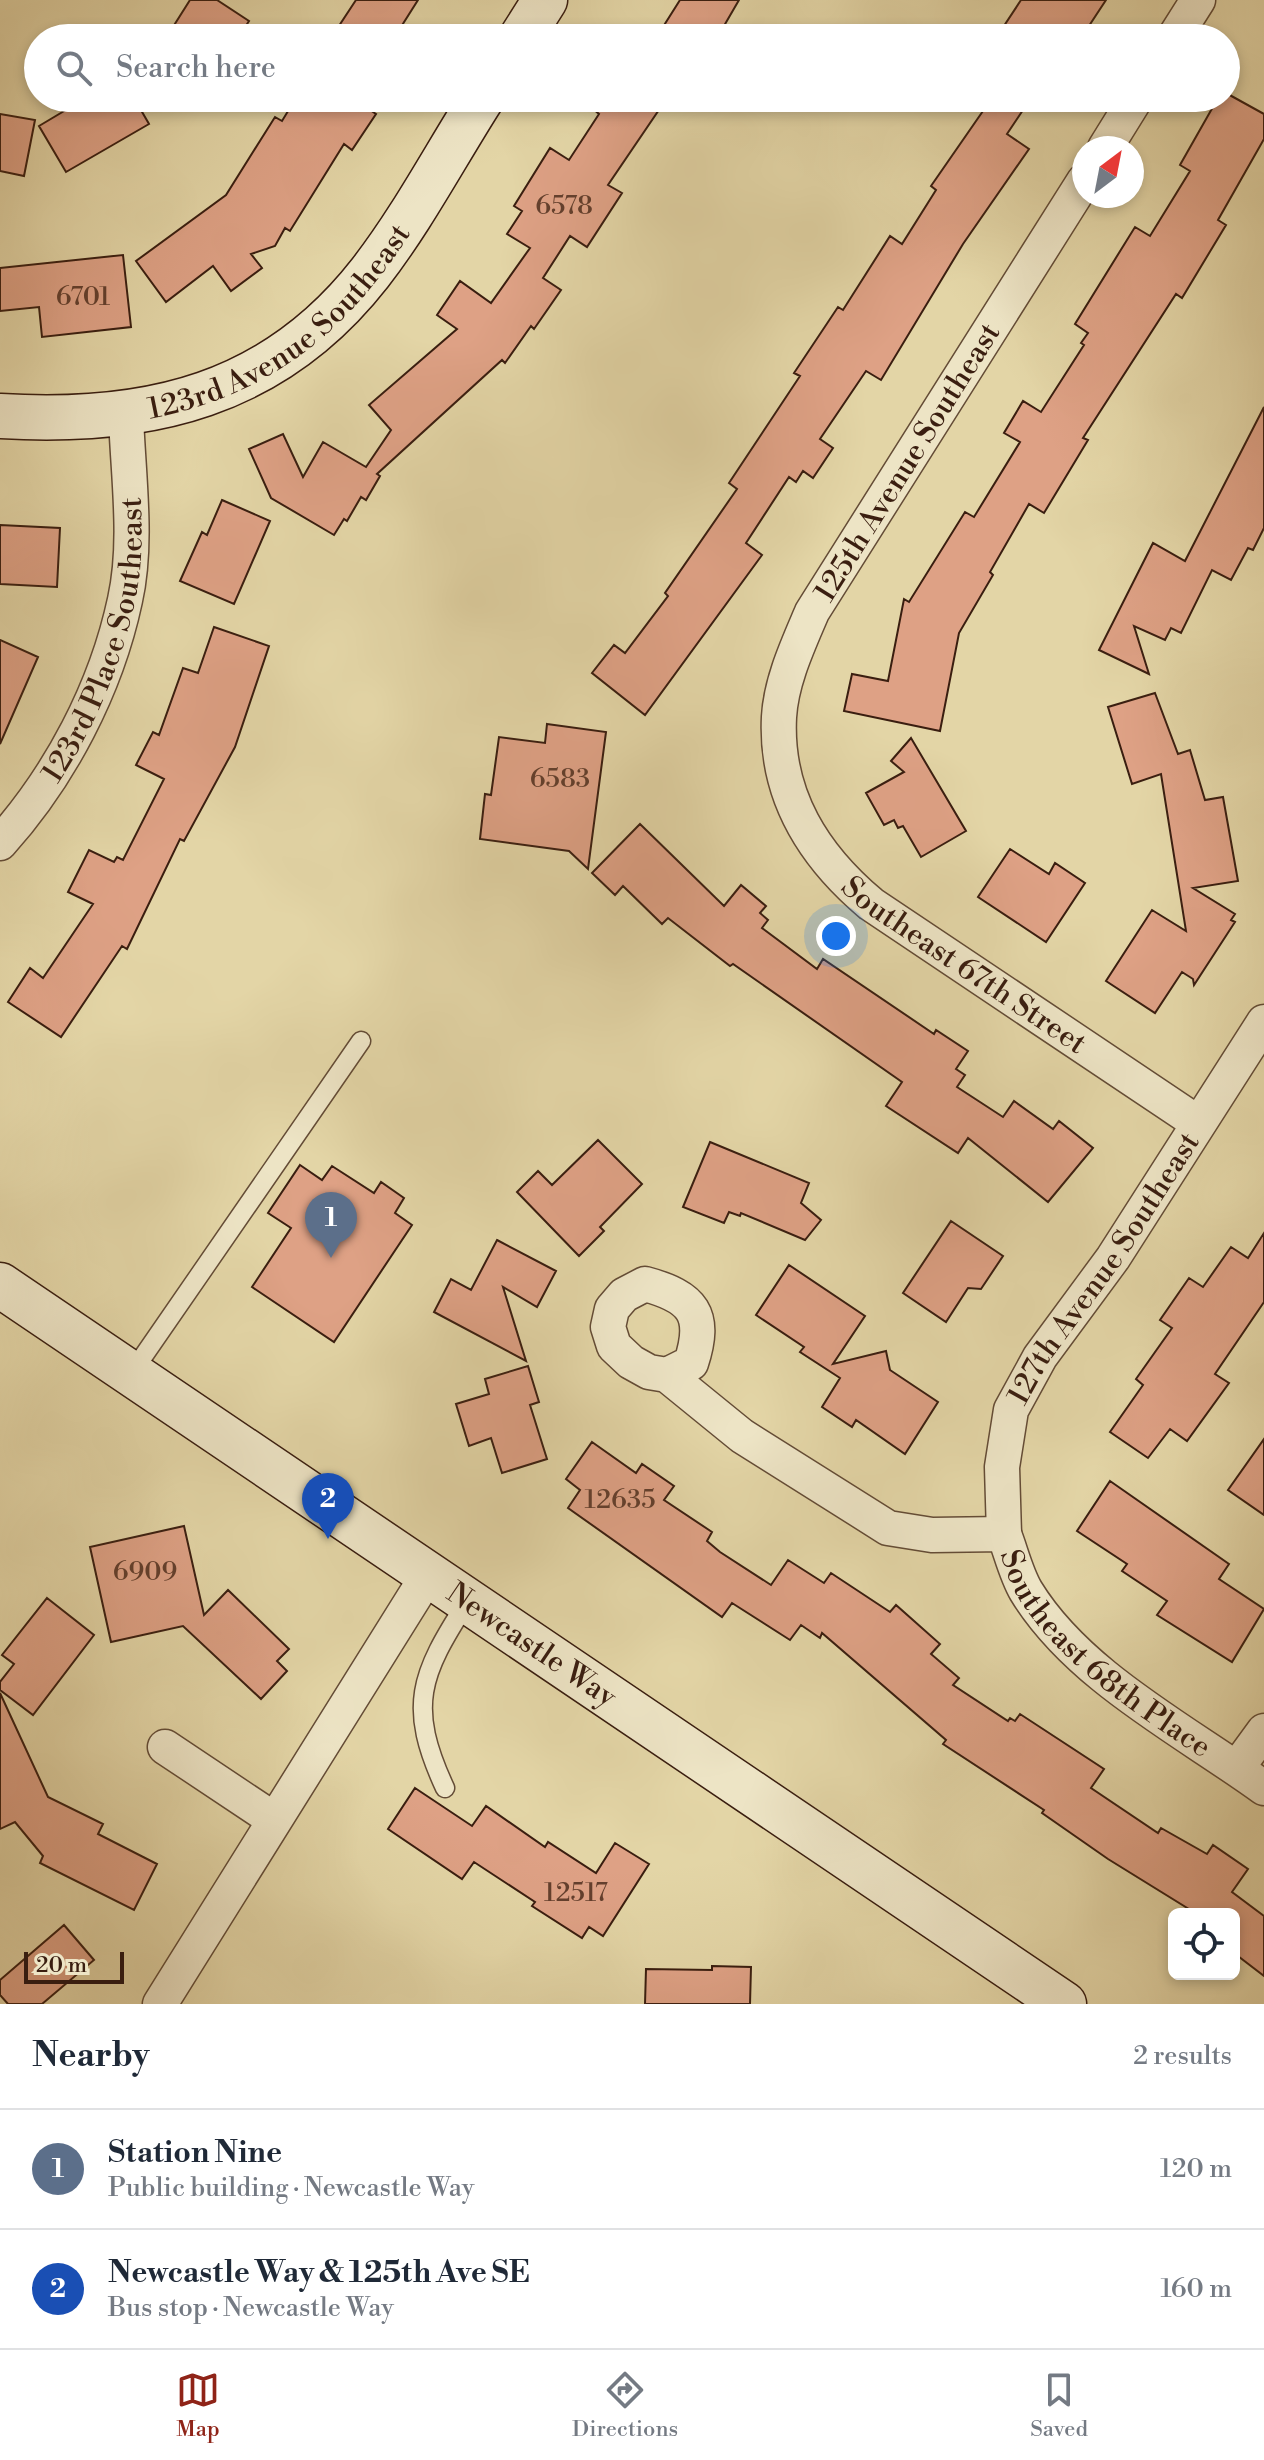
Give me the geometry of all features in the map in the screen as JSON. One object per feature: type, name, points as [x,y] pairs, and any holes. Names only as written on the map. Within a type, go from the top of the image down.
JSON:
[{"type":"main road","points":[[530,24],[545,0]]},
{"type":"main road","name":"123rd Avenue Southeast","points":[[0,416],[61,420],[126,416],[203,398],[249,375],[337,312],[371,272],[473,112]]},
{"type":"main road","name":"Newcastle Way","points":[[0,1285],[1064,2004]]},
{"type":"street","points":[[1183,24],[1198,0]]},
{"type":"street","points":[[1112,136],[1127,112]]},
{"type":"street","name":"125th Avenue Southeast","points":[[783,762],[779,718],[787,677],[812,612],[1072,200]]},
{"type":"street","name":"123rd Place Southeast","points":[[0,843],[48,784],[72,742],[111,646],[126,598],[130,539],[126,416]]},
{"type":"street","name":"Southeast 67th Street","points":[[783,762],[796,813],[812,844],[840,877],[871,904],[1198,1123]]},
{"type":"street","name":"127th Avenue Southeast","points":[[1004,1534],[1002,1467],[1011,1410],[1040,1357],[1113,1258],[1264,1022]]},
{"type":"street","name":"Southeast 68th Place","points":[[667,1375],[742,1436],[888,1528],[932,1535],[1004,1534],[1025,1589],[1061,1639],[1105,1676],[1264,1788]]},
{"type":"street","points":[[160,2004],[428,1575]]},
{"type":"street","points":[[1237,1768],[1264,1731]]},
{"type":"street","points":[[165,1747],[273,1819]]},
{"type":"lane","points":[[131,1374],[361,1041]]},
{"type":"lane","points":[[445,1788],[426,1746],[422,1711],[434,1654],[467,1602]]},
{"type":"building","points":[[190,0],[217,0],[249,21],[247,24],[175,24]]},
{"type":"building","points":[[356,0],[418,0],[403,24],[340,24]]},
{"type":"building","points":[[680,0],[739,0],[725,24],[665,24]]},
{"type":"building","points":[[1021,0],[1106,0],[1090,24],[1005,24]]},
{"type":"building","points":[[1240,101],[1264,114],[1264,139],[1218,220],[1226,225],[1182,298],[1176,294],[1083,438],[1088,440],[1044,513],[1029,504],[990,572],[993,575],[959,633],[940,731],[844,711],[852,674],[888,681],[904,599],[909,602],[965,512],[974,517],[1020,442],[1004,433],[1023,401],[1041,412],[1084,345],[1081,343],[1088,333],[1075,324],[1135,227],[1150,236],[1190,171],[1180,165],[1210,112],[1240,112]]},
{"type":"building","points":[[62,112],[142,112],[149,124],[66,172],[39,126]]},
{"type":"building","points":[[287,112],[376,114],[352,150],[344,144],[290,231],[285,228],[275,246],[251,254],[262,268],[231,291],[213,266],[166,302],[136,261],[226,195],[275,117],[282,121]]},
{"type":"building","points":[[597,112],[658,112],[608,185],[622,193],[587,247],[570,236],[543,278],[561,290],[505,363],[502,360],[377,474],[380,476],[366,500],[361,497],[347,521],[344,519],[334,535],[271,498],[249,449],[283,434],[303,477],[323,442],[366,467],[391,430],[369,405],[457,329],[437,315],[460,281],[491,303],[530,248],[507,234],[522,211],[514,206],[550,148],[569,160],[599,114]]},
{"type":"building","points":[[982,112],[1022,112],[1007,134],[1029,149],[963,244],[881,380],[866,371],[820,439],[833,448],[813,478],[803,471],[796,482],[789,477],[746,543],[762,555],[645,715],[592,673],[614,645],[625,653],[668,596],[665,593],[737,489],[729,483],[800,376],[794,373],[838,307],[843,310],[890,236],[902,244],[936,190],[931,186]]},
{"type":"building","points":[[0,114],[35,120],[24,176],[0,171]]},
{"type":"building","points":[[123,255],[131,327],[42,337],[39,307],[0,311],[0,268]]},
{"type":"building","points":[[1264,407],[1264,528],[1253,550],[1248,548],[1231,580],[1212,570],[1181,633],[1171,628],[1165,640],[1134,626],[1149,674],[1099,650],[1153,543],[1185,561]]},
{"type":"building","points":[[222,500],[270,521],[234,604],[180,581],[202,532],[207,535]]},
{"type":"building","points":[[0,525],[60,528],[57,587],[0,584]]},
{"type":"building","points":[[214,627],[269,646],[235,747],[184,841],[180,839],[127,949],[122,946],[61,1037],[8,1002],[30,968],[43,978],[93,904],[68,892],[89,850],[114,862],[117,857],[123,860],[164,779],[136,765],[153,732],[159,735],[183,668],[198,673]]},
{"type":"building","points":[[0,640],[38,657],[0,744]]},
{"type":"building","points":[[1155,693],[1178,754],[1190,750],[1205,800],[1223,797],[1238,881],[1193,888],[1235,914],[1231,920],[1235,922],[1194,985],[1193,979],[1182,972],[1155,1013],[1106,981],[1152,910],[1186,931],[1161,774],[1132,784],[1108,707]]},
{"type":"building","points":[[547,724],[606,732],[588,869],[569,851],[480,839],[485,794],[491,795],[499,737],[545,743]]},
{"type":"building","points":[[911,738],[966,831],[921,857],[903,826],[898,828],[894,820],[884,825],[866,793],[904,772],[891,761]]},
{"type":"building","points":[[640,824],[724,906],[741,885],[766,906],[760,913],[768,920],[762,928],[817,969],[823,959],[934,1034],[936,1030],[968,1051],[956,1069],[965,1075],[957,1087],[1003,1117],[1014,1101],[1053,1129],[1059,1121],[1093,1148],[1048,1202],[968,1138],[958,1153],[886,1106],[902,1082],[733,964],[730,966],[668,918],[662,924],[623,886],[615,895],[592,873]]},
{"type":"building","points":[[1010,849],[1049,874],[1055,863],[1085,883],[1046,942],[978,897]]},
{"type":"building","points":[[598,1140],[642,1184],[600,1227],[604,1231],[579,1256],[517,1192],[538,1171],[552,1185]]},
{"type":"building","points":[[710,1142],[809,1183],[801,1203],[821,1220],[805,1240],[741,1213],[740,1216],[729,1212],[724,1223],[683,1207]]},
{"type":"building","points":[[300,1165],[322,1180],[332,1166],[374,1193],[381,1182],[404,1198],[395,1213],[412,1225],[334,1342],[252,1287],[291,1228],[268,1213]]},
{"type":"building","points":[[951,1221],[1003,1256],[981,1289],[968,1288],[946,1322],[903,1293]]},
{"type":"building","points":[[1264,1233],[1264,1302],[1215,1374],[1229,1383],[1187,1441],[1170,1429],[1148,1458],[1110,1432],[1143,1385],[1136,1379],[1172,1328],[1160,1320],[1189,1278],[1203,1287],[1231,1247],[1248,1258]]},
{"type":"building","points":[[497,1240],[556,1271],[537,1307],[503,1287],[526,1361],[434,1312],[451,1279],[471,1290]]},
{"type":"building","points":[[789,1265],[865,1316],[833,1364],[886,1351],[890,1370],[938,1402],[905,1454],[856,1420],[852,1427],[822,1407],[840,1378],[800,1352],[804,1347],[756,1315]]},
{"type":"building","points":[[528,1366],[539,1402],[530,1405],[547,1459],[502,1473],[491,1438],[469,1446],[456,1404],[489,1394],[485,1379]]},
{"type":"building","points":[[1264,1439],[1264,1515],[1228,1490]]},
{"type":"building","points":[[592,1442],[636,1473],[642,1464],[674,1486],[664,1500],[712,1532],[707,1541],[720,1552],[771,1585],[788,1560],[824,1583],[831,1573],[890,1612],[896,1605],[940,1644],[931,1654],[959,1678],[953,1685],[1008,1721],[1010,1718],[1015,1721],[1020,1714],[1104,1769],[1091,1788],[1158,1833],[1161,1828],[1207,1854],[1213,1845],[1248,1869],[1232,1892],[1264,1916],[1264,1976],[1240,1958],[1240,1908],[1187,1908],[1108,1859],[1042,1813],[1044,1810],[943,1744],[946,1740],[822,1633],[820,1638],[801,1625],[790,1640],[732,1603],[722,1617],[568,1508],[580,1490],[566,1479]]},
{"type":"building","points":[[1110,1481],[1229,1564],[1219,1579],[1264,1609],[1232,1662],[1157,1615],[1167,1601],[1122,1571],[1127,1564],[1077,1531]]},
{"type":"building","points":[[184,1526],[204,1615],[228,1590],[289,1649],[277,1661],[287,1671],[261,1699],[183,1626],[111,1642],[90,1547]]},
{"type":"building","points":[[47,1598],[94,1635],[33,1715],[0,1690],[0,1682],[14,1664],[2,1655]]},
{"type":"building","points":[[0,1693],[48,1797],[103,1824],[98,1834],[157,1864],[134,1910],[40,1863],[43,1856],[15,1822],[0,1829]]},
{"type":"building","points":[[415,1788],[472,1826],[486,1806],[545,1847],[548,1842],[596,1873],[615,1843],[649,1864],[603,1936],[589,1927],[582,1938],[532,1906],[535,1902],[474,1862],[462,1879],[388,1829]]},
{"type":"building","points":[[64,1925],[94,1960],[42,2004],[8,2004],[0,1995],[0,1980]]},
{"type":"building","points":[[712,1966],[751,1967],[750,2004],[645,2004],[646,1969],[712,1970]]},
{"type":"place","name":"Station Nine","points":[[331,1258]]},
{"type":"place","name":"Newcastle Way & 125th Ave SE","points":[[328,1539]]}]
